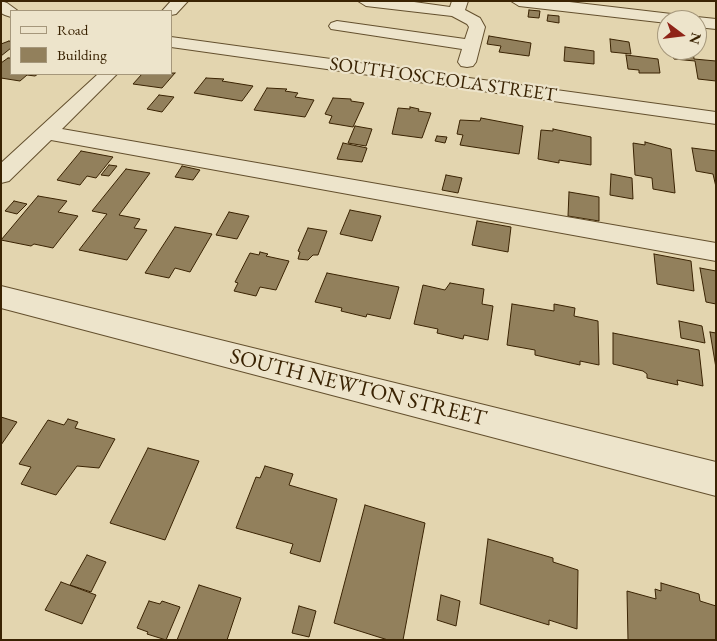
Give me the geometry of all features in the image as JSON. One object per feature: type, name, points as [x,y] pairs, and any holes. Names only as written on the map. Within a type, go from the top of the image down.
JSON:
[{"type":"street","points":[[171,10],[180,1]]},
{"type":"street","points":[[366,1],[458,7],[474,20],[477,27],[462,82]]},
{"type":"street","points":[[519,1],[657,17]]},
{"type":"street","points":[[326,44],[347,10]]},
{"type":"street","name":"SOUTH OSCEOLA STREET","points":[[172,42],[326,44],[462,82],[716,118]]},
{"type":"street","points":[[326,44],[472,45]]},
{"type":"street","points":[[1,176],[107,75]]},
{"type":"street","points":[[48,133],[716,252]]},
{"type":"street","name":"SOUTH NEWTON STREET","points":[[1,296],[716,479]]},
{"type":"building","points":[[529,10],[540,11],[539,18],[528,17]]},
{"type":"building","points":[[548,15],[559,16],[559,23],[547,21]]},
{"type":"building","points":[[489,36],[531,43],[529,56],[499,52],[501,46],[487,44]]},
{"type":"building","points":[[610,39],[629,42],[631,54],[611,52]]},
{"type":"building","points":[[10,42],[10,49],[1,56],[1,44]]},
{"type":"building","points":[[565,47],[594,51],[594,64],[564,61]]},
{"type":"building","points":[[626,55],[657,59],[660,73],[639,73],[639,70],[628,69]]},
{"type":"building","points":[[10,58],[10,75],[27,75],[20,81],[1,78],[1,63]]},
{"type":"building","points":[[684,60],[716,61],[716,81],[698,79],[695,61]]},
{"type":"building","points":[[172,73],[175,73],[162,88],[133,84],[141,75],[172,75]]},
{"type":"building","points":[[206,78],[224,79],[222,81],[253,86],[242,101],[194,93]]},
{"type":"building","points":[[267,88],[287,89],[285,91],[298,93],[295,97],[314,100],[305,117],[254,110]]},
{"type":"building","points":[[159,95],[174,97],[162,112],[147,109]]},
{"type":"building","points":[[333,98],[351,99],[351,101],[364,103],[353,127],[329,123],[332,116],[325,114]]},
{"type":"building","points":[[410,107],[419,109],[418,111],[431,113],[422,138],[392,134],[398,108],[410,109]]},
{"type":"building","points":[[481,118],[523,126],[519,154],[460,145],[463,135],[457,134],[460,120],[480,121]]},
{"type":"building","points":[[355,126],[372,129],[366,146],[348,143]]},
{"type":"building","points":[[553,129],[591,137],[591,165],[559,160],[559,163],[538,159],[541,130],[553,131]]},
{"type":"building","points":[[437,136],[447,137],[445,143],[435,141]]},
{"type":"building","points":[[645,142],[671,149],[675,193],[653,189],[652,178],[635,175],[633,143],[645,145]]},
{"type":"building","points":[[343,143],[367,148],[362,162],[337,159]]},
{"type":"building","points":[[692,148],[716,151],[716,187],[713,174],[696,171]]},
{"type":"building","points":[[81,151],[113,157],[96,178],[87,176],[80,185],[57,180]]},
{"type":"building","points":[[109,165],[117,166],[109,176],[101,175]]},
{"type":"building","points":[[182,166],[200,170],[193,180],[175,177]]},
{"type":"building","points":[[126,169],[150,173],[119,215],[140,219],[134,228],[147,230],[127,260],[79,250],[107,214],[92,211]]},
{"type":"building","points":[[611,174],[632,178],[633,199],[610,195]]},
{"type":"building","points":[[446,175],[462,178],[458,193],[442,190]]},
{"type":"building","points":[[569,192],[599,197],[599,221],[568,216]]},
{"type":"building","points":[[38,196],[67,201],[58,212],[78,216],[53,248],[1,240]]},
{"type":"building","points":[[14,201],[27,204],[17,214],[5,211]]},
{"type":"building","points":[[350,210],[381,216],[372,241],[340,234]]},
{"type":"building","points":[[229,212],[249,216],[237,239],[216,235]]},
{"type":"building","points":[[477,221],[511,227],[508,252],[472,245]]},
{"type":"building","points":[[175,227],[212,234],[190,272],[175,268],[169,278],[145,273]]},
{"type":"building","points":[[308,228],[327,231],[318,255],[313,255],[308,260],[298,259],[300,252],[298,251]]},
{"type":"building","points":[[260,252],[268,254],[266,256],[289,261],[276,290],[260,287],[256,296],[234,291],[238,283],[235,282],[250,253],[259,255]]},
{"type":"building","points":[[654,254],[691,261],[694,291],[657,284]]},
{"type":"building","points":[[700,268],[716,271],[716,304],[706,302]]},
{"type":"building","points":[[327,273],[399,287],[390,319],[367,314],[366,317],[341,311],[342,308],[315,302]]},
{"type":"building","points":[[450,283],[484,289],[482,304],[493,306],[488,340],[464,335],[463,339],[437,333],[438,329],[414,324],[423,285],[445,290]]},
{"type":"building","points":[[512,304],[554,311],[554,304],[575,308],[574,316],[598,321],[599,365],[580,361],[580,365],[535,355],[535,350],[507,345]]},
{"type":"building","points":[[679,321],[702,326],[705,343],[681,338]]},
{"type":"building","points":[[710,332],[716,333],[716,368]]},
{"type":"building","points":[[613,333],[699,350],[703,386],[677,380],[678,385],[647,378],[647,374],[643,371],[613,364]]},
{"type":"building","points":[[1,417],[17,422],[1,445]]},
{"type":"building","points":[[68,419],[78,422],[75,428],[115,439],[99,468],[77,466],[56,495],[21,484],[31,467],[19,464],[48,420],[64,425]]},
{"type":"building","points":[[148,448],[199,461],[165,540],[110,523]]},
{"type":"building","points":[[265,466],[293,474],[289,485],[337,499],[320,562],[290,553],[293,544],[236,528],[256,477],[260,478]]},
{"type":"building","points":[[365,505],[425,523],[403,640],[388,640],[334,623]]},
{"type":"building","points":[[488,539],[553,558],[553,562],[578,570],[577,629],[549,620],[549,625],[480,604]]},
{"type":"building","points":[[87,555],[106,562],[91,592],[70,585]]},
{"type":"building","points":[[61,582],[96,595],[82,624],[45,610]]},
{"type":"building","points":[[661,583],[699,594],[700,601],[716,606],[716,640],[628,640],[627,591],[656,599],[655,589],[661,591]]},
{"type":"building","points":[[199,585],[241,598],[227,640],[177,640]]},
{"type":"building","points":[[441,595],[460,601],[456,626],[437,620]]},
{"type":"building","points":[[149,601],[160,604],[162,601],[180,607],[166,640],[147,634],[148,632],[137,628]]},
{"type":"building","points":[[299,606],[316,611],[309,637],[292,633]]}]
